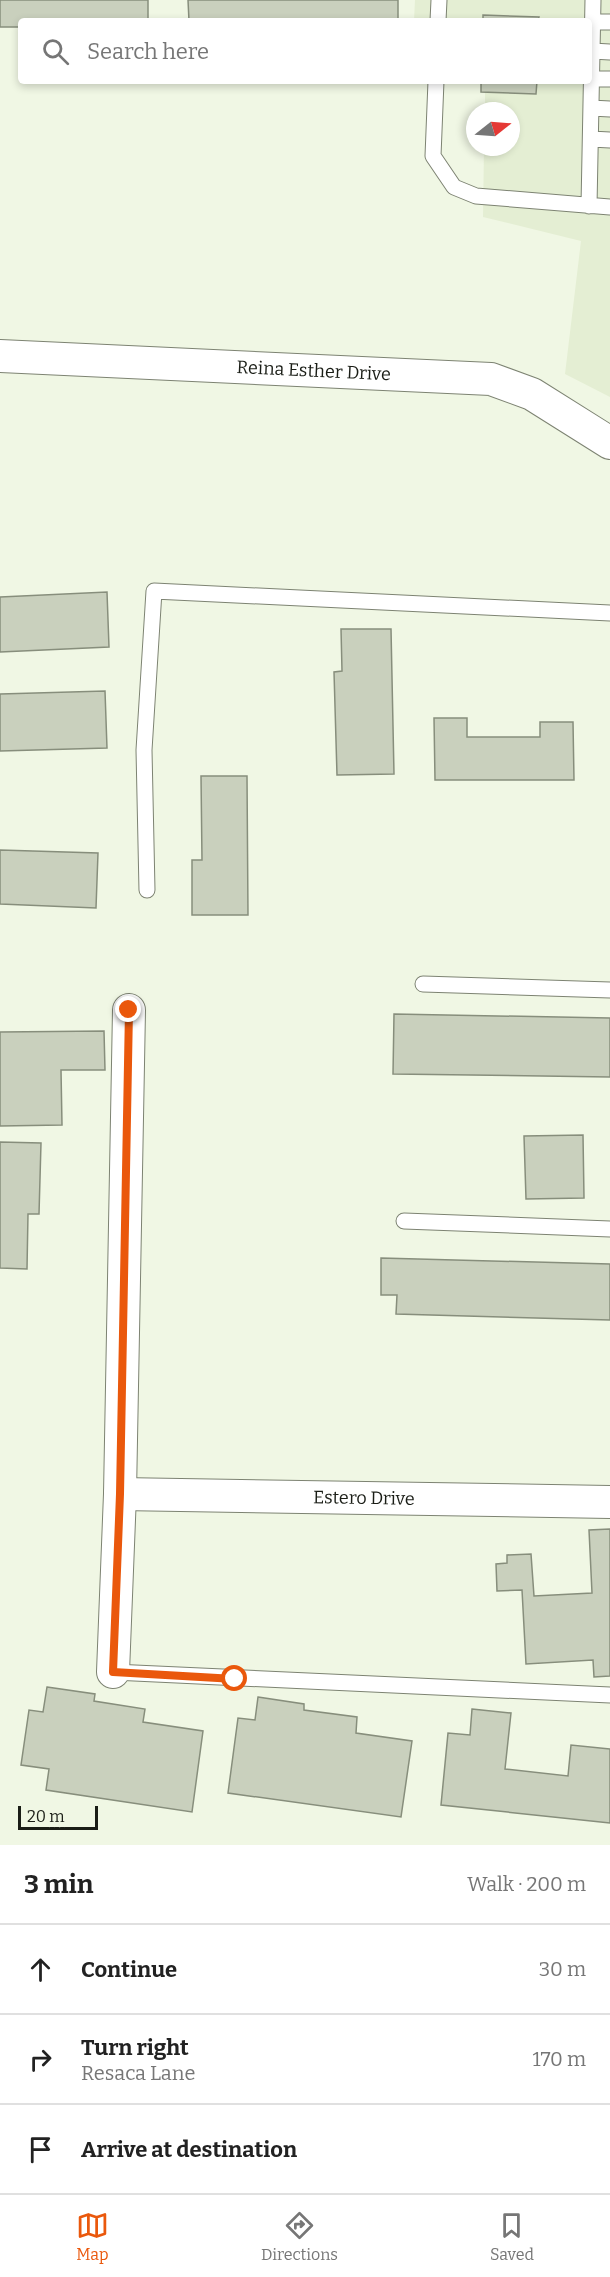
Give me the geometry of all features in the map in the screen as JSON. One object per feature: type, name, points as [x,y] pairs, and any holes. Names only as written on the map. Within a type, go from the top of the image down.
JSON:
[{"type":"street","name":"Reina Esther Drive","points":[[0,356],[490,379],[532,394],[610,443]]},
{"type":"street","points":[[113,1672],[120,1494],[129,1010]]},
{"type":"street","name":"Estero Drive","points":[[120,1494],[610,1502]]},
{"type":"lane","points":[[438,0],[438,18]]},
{"type":"lane","points":[[593,0],[592,79],[610,79]]},
{"type":"lane","points":[[593,22],[610,22]]},
{"type":"lane","points":[[592,51],[610,52]]},
{"type":"lane","points":[[436,84],[433,156],[454,187],[476,196],[610,207]]},
{"type":"lane","points":[[589,206],[592,84]]},
{"type":"lane","points":[[591,108],[610,109]]},
{"type":"lane","points":[[591,140],[610,140]]},
{"type":"lane","points":[[147,890],[144,750],[154,591],[610,613]]},
{"type":"lane","points":[[423,984],[610,990]]},
{"type":"lane","points":[[404,1221],[610,1229]]},
{"type":"lane","points":[[113,1672],[610,1695]]},
{"type":"shaded area","points":[[415,0],[610,0],[610,397],[565,374],[581,241],[483,217],[484,156],[520,156],[520,102],[485,102],[485,84],[592,84],[592,18],[414,18]]},
{"type":"building","points":[[0,0],[148,0],[148,18],[18,18],[18,27],[0,27]]},
{"type":"building","points":[[188,0],[398,0],[398,18],[189,18]]},
{"type":"building","points":[[483,15],[539,17],[539,18],[483,18]]},
{"type":"building","points":[[481,84],[537,84],[536,94],[481,92]]},
{"type":"building","points":[[107,592],[109,647],[0,652],[0,597]]},
{"type":"building","points":[[341,629],[391,629],[394,774],[337,775],[334,672],[342,671]]},
{"type":"building","points":[[105,691],[107,748],[0,751],[0,694]]},
{"type":"building","points":[[434,718],[467,718],[467,737],[540,737],[540,722],[573,722],[574,780],[435,780]]},
{"type":"building","points":[[201,776],[247,776],[248,915],[192,915],[192,860],[202,860]]},
{"type":"building","points":[[0,850],[98,853],[96,908],[0,904]]},
{"type":"building","points":[[394,1014],[610,1018],[610,1077],[393,1074]]},
{"type":"building","points":[[104,1031],[105,1070],[61,1070],[62,1125],[0,1126],[0,1032]]},
{"type":"building","points":[[583,1135],[584,1198],[526,1199],[524,1136]]},
{"type":"building","points":[[0,1142],[41,1143],[39,1214],[28,1214],[27,1269],[0,1268]]},
{"type":"building","points":[[381,1258],[610,1264],[610,1320],[396,1314],[397,1295],[381,1295]]},
{"type":"building","points":[[610,1529],[610,1676],[594,1677],[593,1660],[526,1664],[522,1590],[497,1591],[496,1564],[507,1563],[507,1555],[531,1554],[534,1596],[592,1593],[589,1530]]},
{"type":"building","points":[[47,1687],[95,1694],[94,1701],[145,1709],[143,1722],[203,1731],[192,1812],[46,1790],[49,1769],[21,1765],[29,1710],[43,1712]]},
{"type":"building","points":[[258,1697],[304,1704],[304,1710],[357,1717],[356,1733],[412,1741],[401,1817],[228,1793],[238,1718],[255,1720]]},
{"type":"building","points":[[472,1709],[511,1713],[505,1769],[568,1776],[571,1745],[610,1749],[610,1823],[441,1805],[448,1733],[470,1735]]},
{"type":"route","points":[[129,1010],[120,1494],[113,1672],[235,1679]]}]
